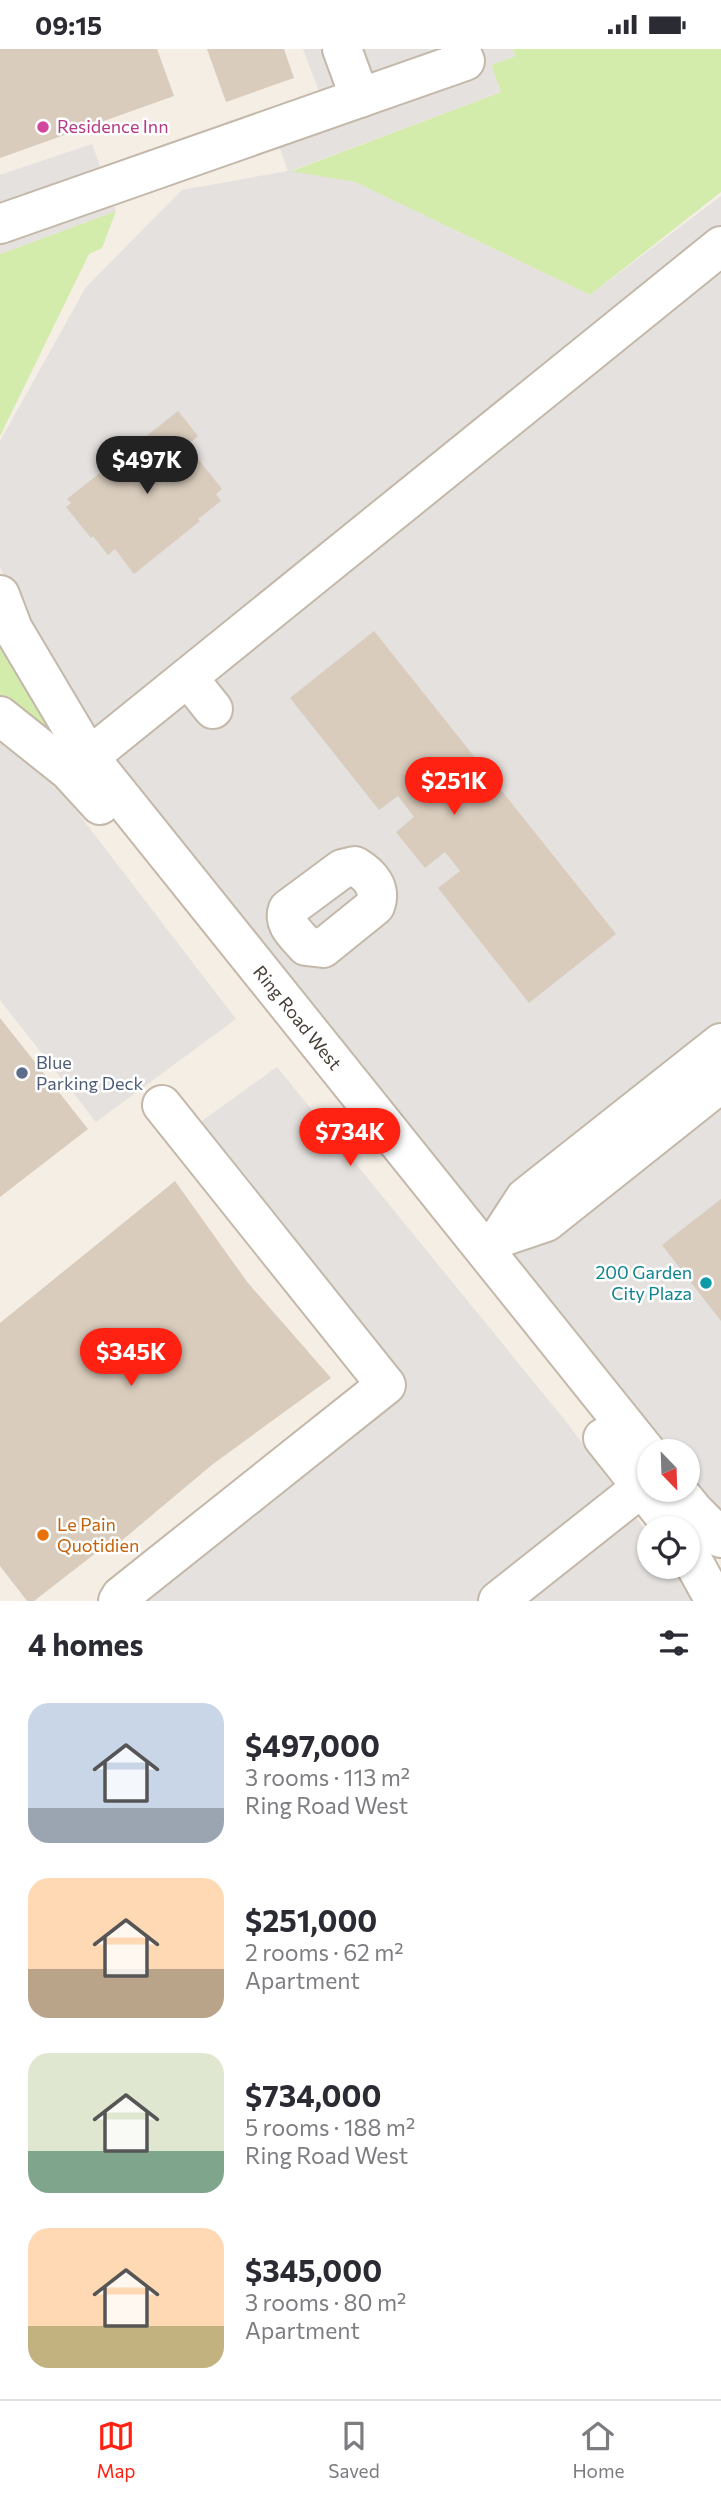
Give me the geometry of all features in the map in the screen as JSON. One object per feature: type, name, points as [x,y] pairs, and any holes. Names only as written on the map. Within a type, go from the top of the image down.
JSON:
[{"type":"street","points":[[342,49],[360,98]]},
{"type":"street","points":[[0,225],[465,61],[460,49]]},
{"type":"street","points":[[89,757],[721,246]]},
{"type":"street","name":"Ring Road West","points":[[0,594],[13,629],[89,757],[258,968],[491,1245],[637,1450]]},
{"type":"street","points":[[189,678],[213,709]]},
{"type":"street","name":"Ring Road West","points":[[0,716],[69,771],[96,800],[637,1454]]},
{"type":"street","points":[[258,968],[298,937]]},
{"type":"street","points":[[491,1245],[525,1198],[721,1044]]},
{"type":"street","points":[[491,1245],[546,1222],[721,1083]]},
{"type":"street","points":[[118,1601],[386,1385],[162,1105]]},
{"type":"street","points":[[498,1601],[637,1492]]},
{"type":"street","name":"Ring Road West","points":[[684,1502],[721,1538]]},
{"type":"street","points":[[700,1574],[715,1601]]},
{"type":"green space","points":[[513,49],[721,49],[721,192],[590,295],[355,182],[289,172],[501,92],[491,65],[515,56]]},
{"type":"green space","points":[[116,211],[102,248],[89,254],[0,436],[0,254]]},
{"type":"green space","points":[[0,628],[56,736],[0,695]]},
{"type":"shaded area","points":[[303,49],[513,49],[515,56],[491,65],[501,92],[290,171],[355,182],[590,295],[721,196],[721,1515],[700,1488],[700,1439],[660,1439],[104,760],[45,659],[0,567],[0,441],[86,287],[182,190],[288,171],[269,119],[322,99]]},
{"type":"shaded area","points":[[92,144],[116,211],[0,254],[0,175]]},
{"type":"shaded area","points":[[0,743],[51,778],[236,1019],[96,1122],[0,1000]]},
{"type":"shaded area","points":[[277,1067],[568,1424],[637,1519],[637,1579],[681,1579],[697,1601],[99,1601],[99,1598],[380,1373],[178,1138]]},
{"type":"building","name":"Residence Inn","points":[[0,49],[157,49],[174,96],[0,158]]},
{"type":"building","points":[[207,49],[284,49],[294,78],[226,102]]},
{"type":"building","points":[[178,411],[198,436],[187,445],[222,489],[216,494],[221,501],[134,574],[115,549],[108,555],[93,536],[91,538],[66,507],[71,503],[67,499]]},
{"type":"building","points":[[374,631],[616,934],[529,1003],[438,888],[460,871],[445,852],[425,868],[396,832],[414,817],[398,796],[379,810],[290,698]]},
{"type":"building","name":"Blue Parking Deck","points":[[0,1018],[88,1129],[0,1197]]},
{"type":"building","points":[[175,1181],[248,1283],[331,1378],[213,1464],[114,1547],[110,1542],[34,1601],[27,1601],[0,1566],[0,1323]]},
{"type":"building","name":"200 Garden City Plaza","points":[[721,1199],[721,1321],[662,1245]]},
{"type":"place","name":"Residence Inn","points":[[43,127]]},
{"type":"place","name":"Blue Parking Deck","points":[[22,1073]]},
{"type":"place","name":"200 Garden City Plaza","points":[[706,1283]]},
{"type":"place","name":"Le Pain Quotidien","points":[[43,1535]]}]
